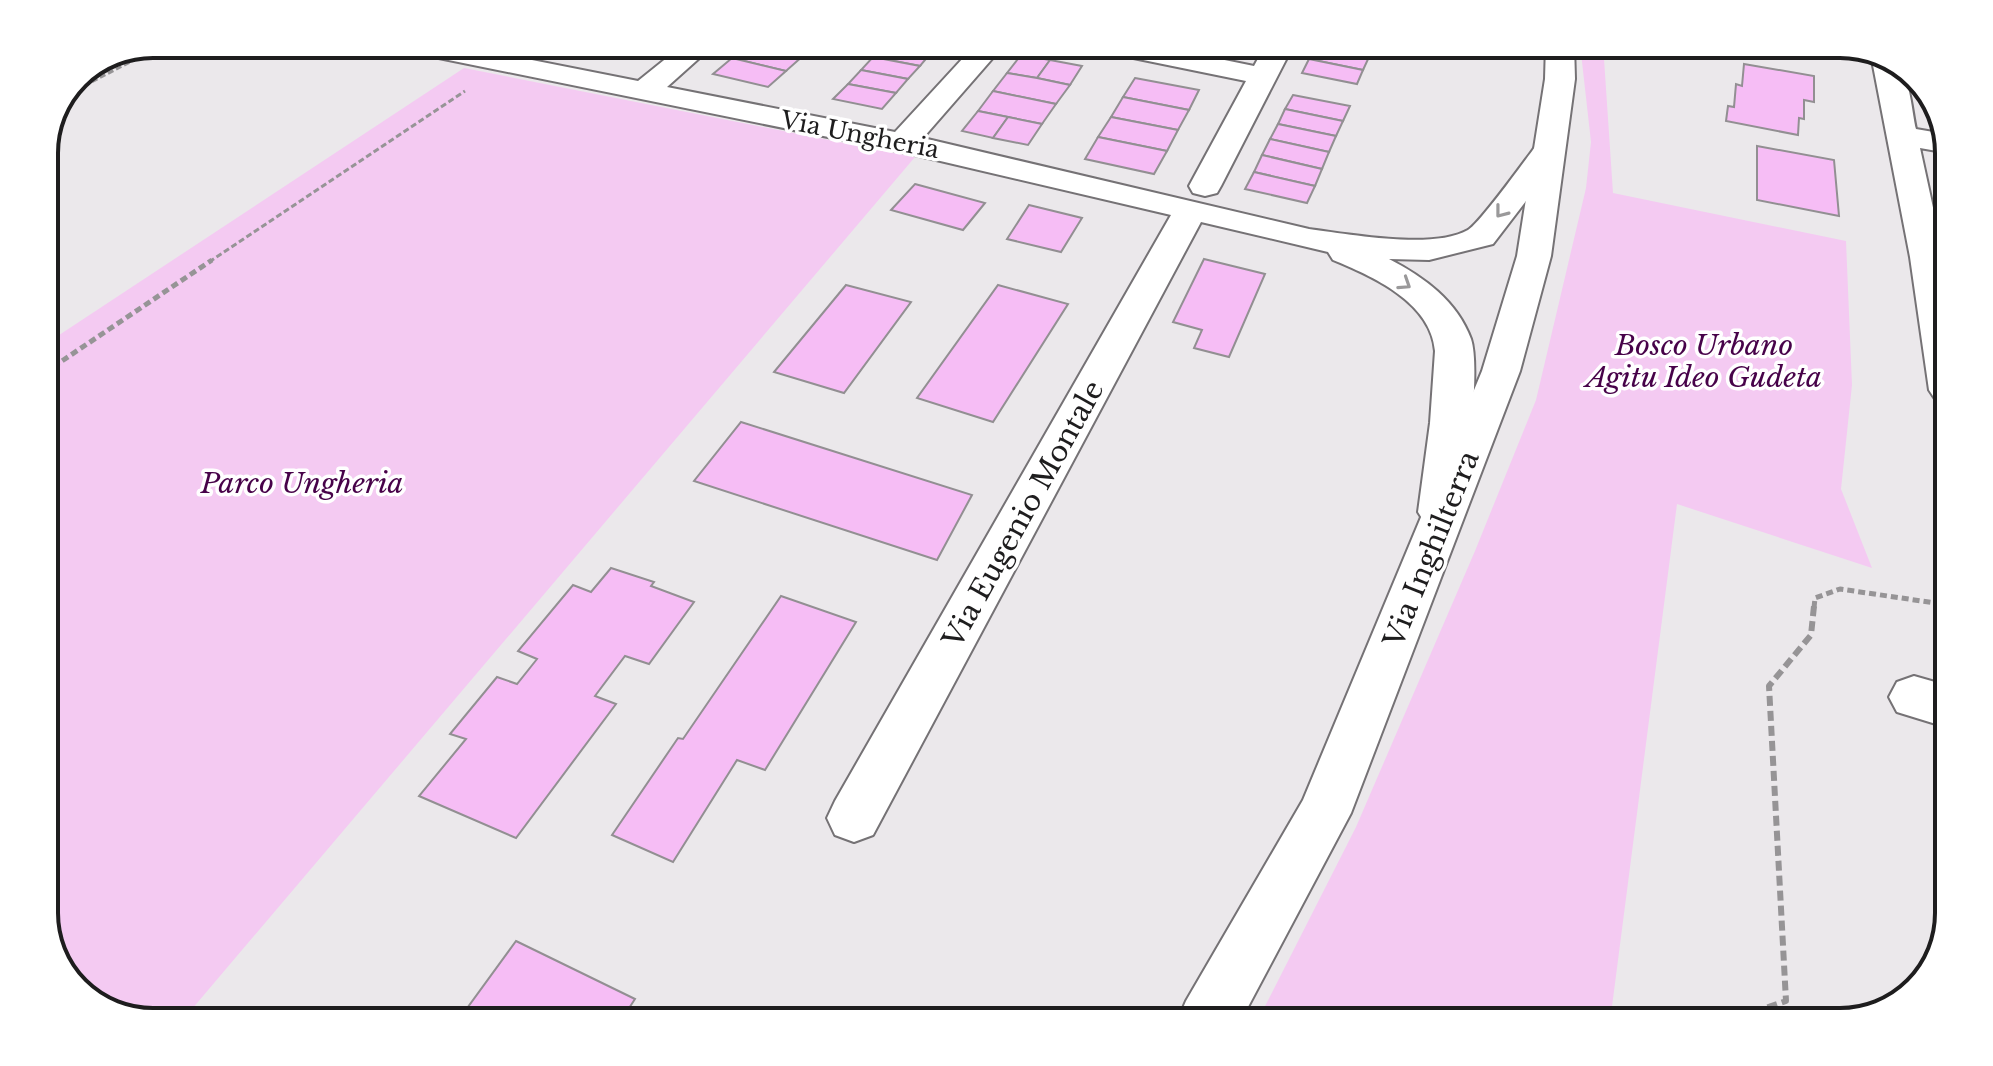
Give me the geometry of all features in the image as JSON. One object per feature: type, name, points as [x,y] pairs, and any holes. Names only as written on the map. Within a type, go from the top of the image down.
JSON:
[{"type":"street","name":"Via Ungheria","points":[[472,58],[1198,198],[1370,263],[1414,289],[1437,314],[1453,341],[1452,419],[1437,536]]},
{"type":"street","points":[[643,92],[684,58]]},
{"type":"street","points":[[902,143],[978,58]]},
{"type":"street","points":[[1173,58],[1262,76]]},
{"type":"street","name":"Via Eugenio Montale","points":[[854,818],[1198,198],[1272,58]]},
{"type":"street","name":"Via Inghilterra","points":[[1215,1008],[1324,813],[1501,371],[1534,256],[1560,79],[1560,58]]},
{"type":"street","points":[[1888,71],[1935,305]]},
{"type":"street","points":[[1901,135],[1934,141]]},
{"type":"street","name":"Via Ungheria","points":[[1309,239],[1370,248],[1429,250],[1481,237],[1549,150]]},
{"type":"path","points":[[89,83],[134,60]]},
{"type":"path","points":[[58,364],[504,65]]},
{"type":"path","points":[[1766,1008],[1786,1001],[1769,686],[1811,635],[1815,598],[1840,589],[1935,603]]},
{"type":"green space","name":"Bosco Urbano Agitu Ideo Gudeta","points":[[1582,58],[1604,58],[1613,193],[1846,241],[1852,385],[1841,489],[1872,568],[1677,504],[1612,1008],[1264,1008],[1356,827],[1475,551],[1536,400],[1586,188],[1591,142]]},
{"type":"green space","name":"Parco Ungheria","points":[[464,68],[915,157],[193,1008],[128,1005],[100,992],[74,966],[60,932],[58,336]]},
{"type":"building","points":[[732,58],[801,58],[786,71]]},
{"type":"building","points":[[732,58],[786,71],[768,87],[713,74]]},
{"type":"building","points":[[872,58],[920,66],[908,79],[861,70]]},
{"type":"building","points":[[878,58],[927,58],[920,66]]},
{"type":"building","points":[[1019,58],[1050,60],[1037,78],[1007,73]]},
{"type":"building","points":[[1310,58],[1369,58],[1363,70]]},
{"type":"building","points":[[1309,59],[1363,70],[1357,84],[1302,73]]},
{"type":"building","points":[[1050,60],[1082,66],[1070,85],[1037,78]]},
{"type":"building","points":[[1744,64],[1814,76],[1814,102],[1804,100],[1804,119],[1799,118],[1798,135],[1726,121],[1728,106],[1734,107],[1736,84],[1742,86]]},
{"type":"building","points":[[861,70],[908,79],[896,93],[848,84]]},
{"type":"building","points":[[1007,73],[1070,85],[1056,104],[993,91]]},
{"type":"building","points":[[1135,78],[1199,90],[1189,110],[1123,97]]},
{"type":"building","points":[[848,84],[896,93],[882,109],[833,99]]},
{"type":"building","points":[[993,91],[1056,104],[1042,124],[978,111]]},
{"type":"building","points":[[1293,95],[1350,106],[1343,121],[1285,109]]},
{"type":"building","points":[[1123,97],[1189,110],[1178,130],[1111,117]]},
{"type":"building","points":[[1285,109],[1343,121],[1336,136],[1278,124]]},
{"type":"building","points":[[978,111],[1008,117],[993,138],[962,131]]},
{"type":"building","points":[[1008,117],[1042,124],[1028,145],[993,138]]},
{"type":"building","points":[[1111,117],[1178,130],[1167,151],[1098,137]]},
{"type":"building","points":[[1278,124],[1336,136],[1329,152],[1270,139]]},
{"type":"building","points":[[1098,137],[1167,151],[1154,174],[1085,159]]},
{"type":"building","points":[[1270,139],[1329,152],[1322,169],[1262,155]]},
{"type":"building","points":[[1757,146],[1834,160],[1839,216],[1757,200]]},
{"type":"building","points":[[1262,155],[1322,169],[1315,186],[1254,172]]},
{"type":"building","points":[[1254,172],[1315,186],[1307,203],[1245,189]]},
{"type":"building","points":[[915,184],[985,203],[963,230],[891,210]]},
{"type":"building","points":[[1029,205],[1082,218],[1061,252],[1007,239]]},
{"type":"building","points":[[1204,259],[1265,274],[1229,357],[1194,348],[1202,330],[1173,322]]},
{"type":"building","points":[[846,285],[911,302],[844,393],[774,372]]},
{"type":"building","points":[[998,285],[1068,304],[993,422],[917,398]]},
{"type":"building","points":[[741,422],[972,495],[937,560],[694,481]]},
{"type":"building","points":[[611,568],[654,582],[651,586],[694,602],[649,664],[625,656],[595,696],[616,704],[516,838],[419,796],[466,739],[450,734],[497,677],[517,684],[537,659],[518,651],[573,585],[591,592]]},
{"type":"building","points":[[781,596],[856,622],[765,770],[737,760],[673,862],[612,835],[678,738],[683,739]]},
{"type":"building","points":[[516,941],[635,999],[629,1008],[467,1008]]}]
